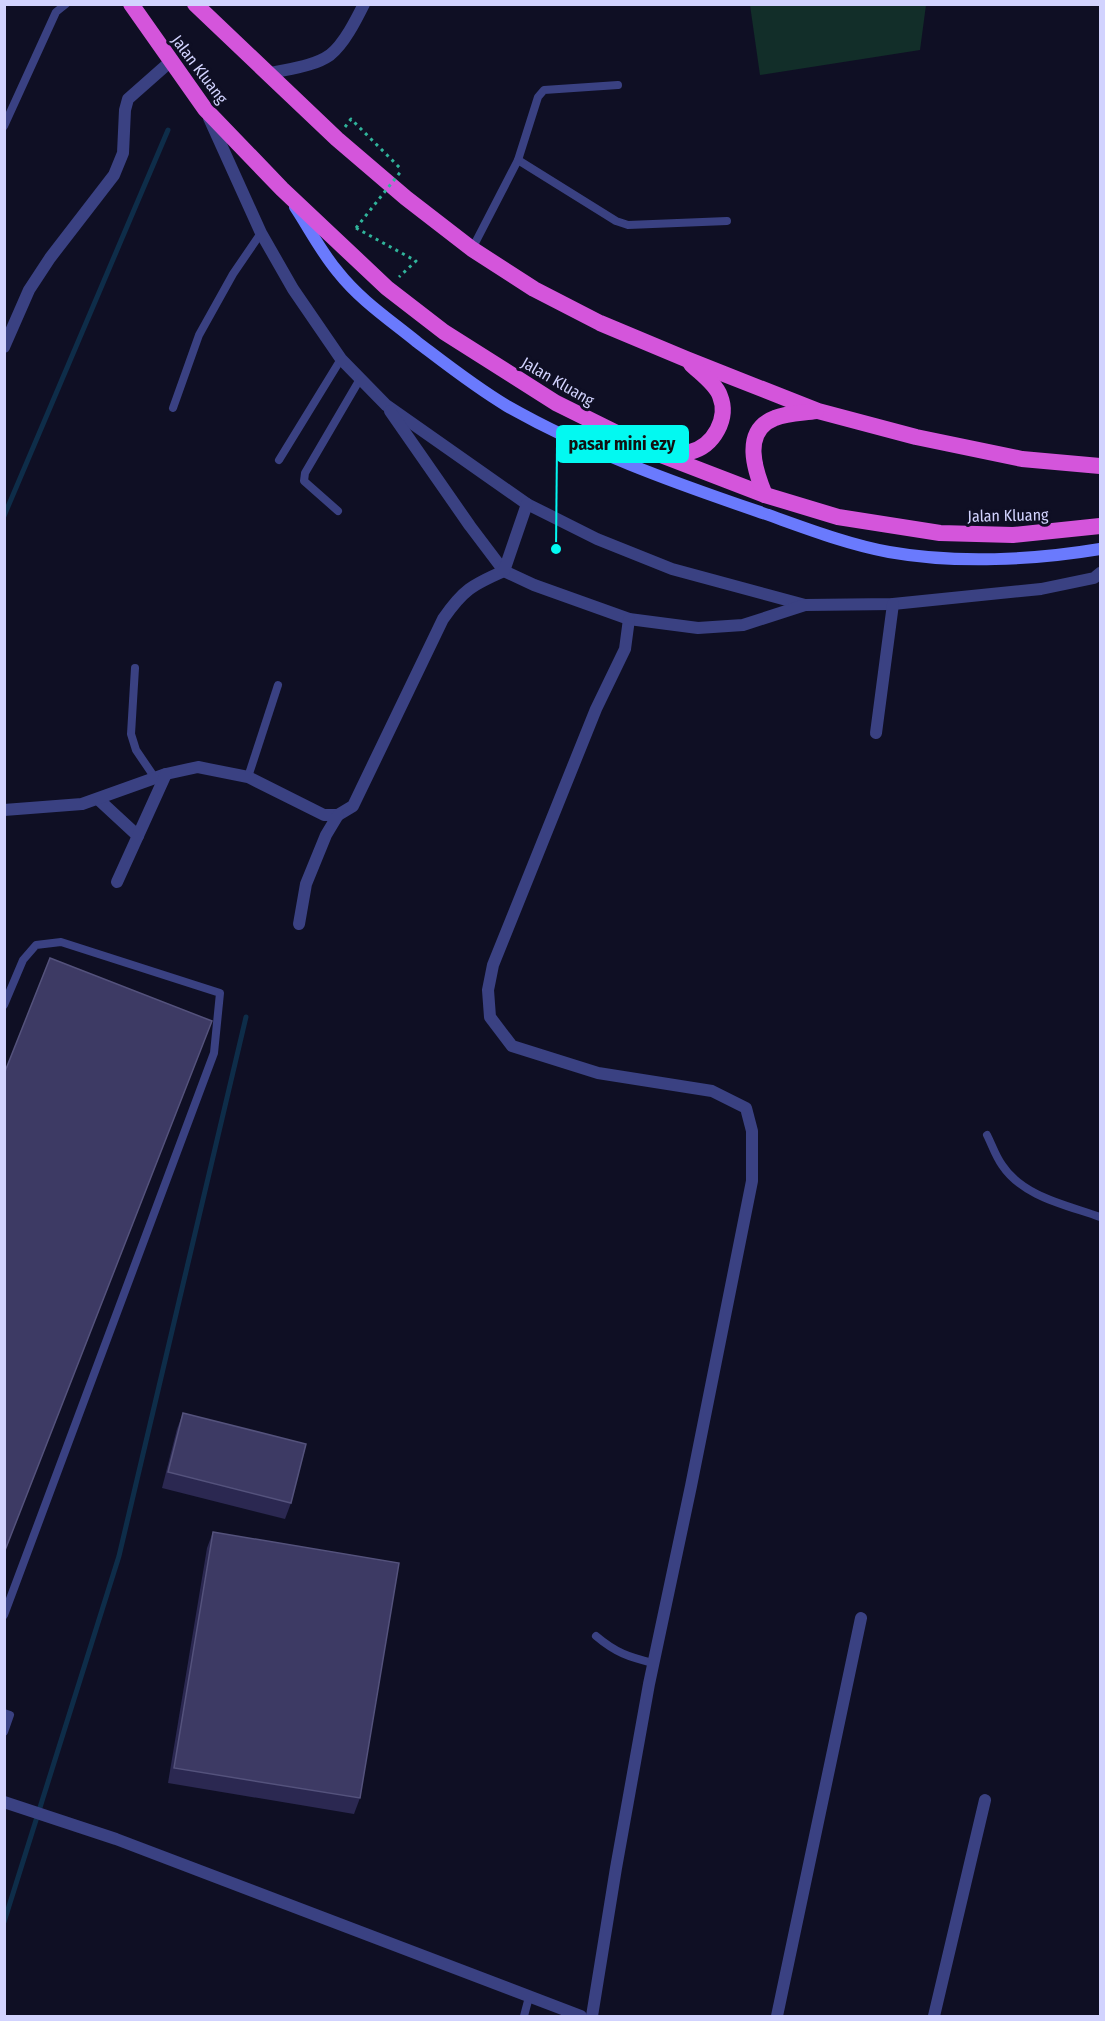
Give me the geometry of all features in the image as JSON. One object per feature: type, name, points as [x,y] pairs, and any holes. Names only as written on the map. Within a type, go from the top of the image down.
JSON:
[{"type":"highway","name":"Jalan Kluang","points":[[131,4],[205,109],[282,189],[387,288],[444,332],[556,403],[661,455],[765,495],[838,516],[940,533],[1013,536],[1101,526]]},
{"type":"highway","points":[[195,4],[337,139],[406,198],[472,249],[534,290],[600,323],[818,411],[916,438],[1022,459],[1101,466]]},
{"type":"highway","points":[[661,455],[691,452],[706,444],[719,428],[724,412],[720,394],[686,359]]},
{"type":"highway","points":[[765,495],[755,472],[752,449],[759,429],[774,418],[818,411]]},
{"type":"main road","points":[[282,189],[338,272],[372,307],[460,375],[507,405],[585,446],[706,494],[825,534],[889,552],[992,559],[1070,554],[1101,549]]},
{"type":"street","points":[[267,74],[309,64],[330,54],[351,30],[364,4]]},
{"type":"street","points":[[4,347],[29,290],[50,258],[114,175],[123,153],[125,110],[128,99],[171,61]]},
{"type":"street","points":[[205,109],[261,233],[293,289],[341,359],[386,405],[527,504],[597,539],[672,569],[806,605],[893,604],[1041,589],[1094,578],[1101,573]]},
{"type":"street","points":[[386,405],[504,571],[534,585],[629,619],[698,628],[743,625],[806,605]]},
{"type":"street","points":[[299,924],[306,884],[326,835],[338,815],[352,806],[448,612],[458,597],[478,582],[504,571],[527,504]]},
{"type":"street","points":[[876,733],[893,604]]},
{"type":"street","points":[[592,2016],[653,1663],[752,1181],[752,1131],[746,1108],[712,1091],[598,1073],[512,1046],[490,1017],[488,990],[492,965],[596,708],[625,649],[629,619]]},
{"type":"street","points":[[4,810],[82,804],[160,776],[198,767],[248,777],[324,815],[338,815]]},
{"type":"street","points":[[117,882],[138,836],[160,776]]},
{"type":"street","points":[[98,799],[138,836]]},
{"type":"street","points":[[777,2016],[861,1618]]},
{"type":"street","points":[[934,2016],[985,1800]]},
{"type":"street","points":[[4,1802],[62,1820],[529,1997],[558,2012],[581,2016]]},
{"type":"lane","points":[[4,126],[56,12],[66,4]]},
{"type":"lane","points":[[472,249],[518,160],[538,97],[544,90],[618,85]]},
{"type":"lane","points":[[518,160],[616,221],[628,225],[727,221]]},
{"type":"lane","points":[[173,408],[199,335],[233,274],[261,233]]},
{"type":"lane","points":[[279,460],[341,359]]},
{"type":"lane","points":[[338,511],[304,481],[305,473],[360,379]]},
{"type":"lane","points":[[135,668],[130,734],[136,750],[160,776]]},
{"type":"lane","points":[[248,777],[278,685]]},
{"type":"lane","points":[[4,1005],[23,960],[36,945],[61,942],[220,993],[214,1053],[4,1614]]},
{"type":"lane","points":[[987,1136],[1002,1166],[1016,1181],[1034,1194],[1101,1217]]},
{"type":"lane","points":[[596,1636],[624,1656],[653,1663]]},
{"type":"lane","points":[[4,1713],[10,1715],[4,1732]]},
{"type":"lane","points":[[524,2016],[529,1997]]},
{"type":"path","points":[[337,139],[351,118],[402,170],[356,228],[416,261],[387,288]]},
{"type":"green space","points":[[750,4],[926,5],[920,50],[760,75]]},
{"type":"building","points":[[50,958],[212,1021],[4,1553],[4,1074]]},
{"type":"building","points":[[183,1413],[306,1444],[291,1503],[168,1472]]},
{"type":"building","points":[[213,1532],[399,1563],[360,1798],[174,1768]]},
{"type":"waterway","points":[[4,516],[168,130]]},
{"type":"waterway","points":[[4,1922],[119,1556],[246,1017]]},
{"type":"place","name":"pasar mini ezy","points":[[556,549]]}]
